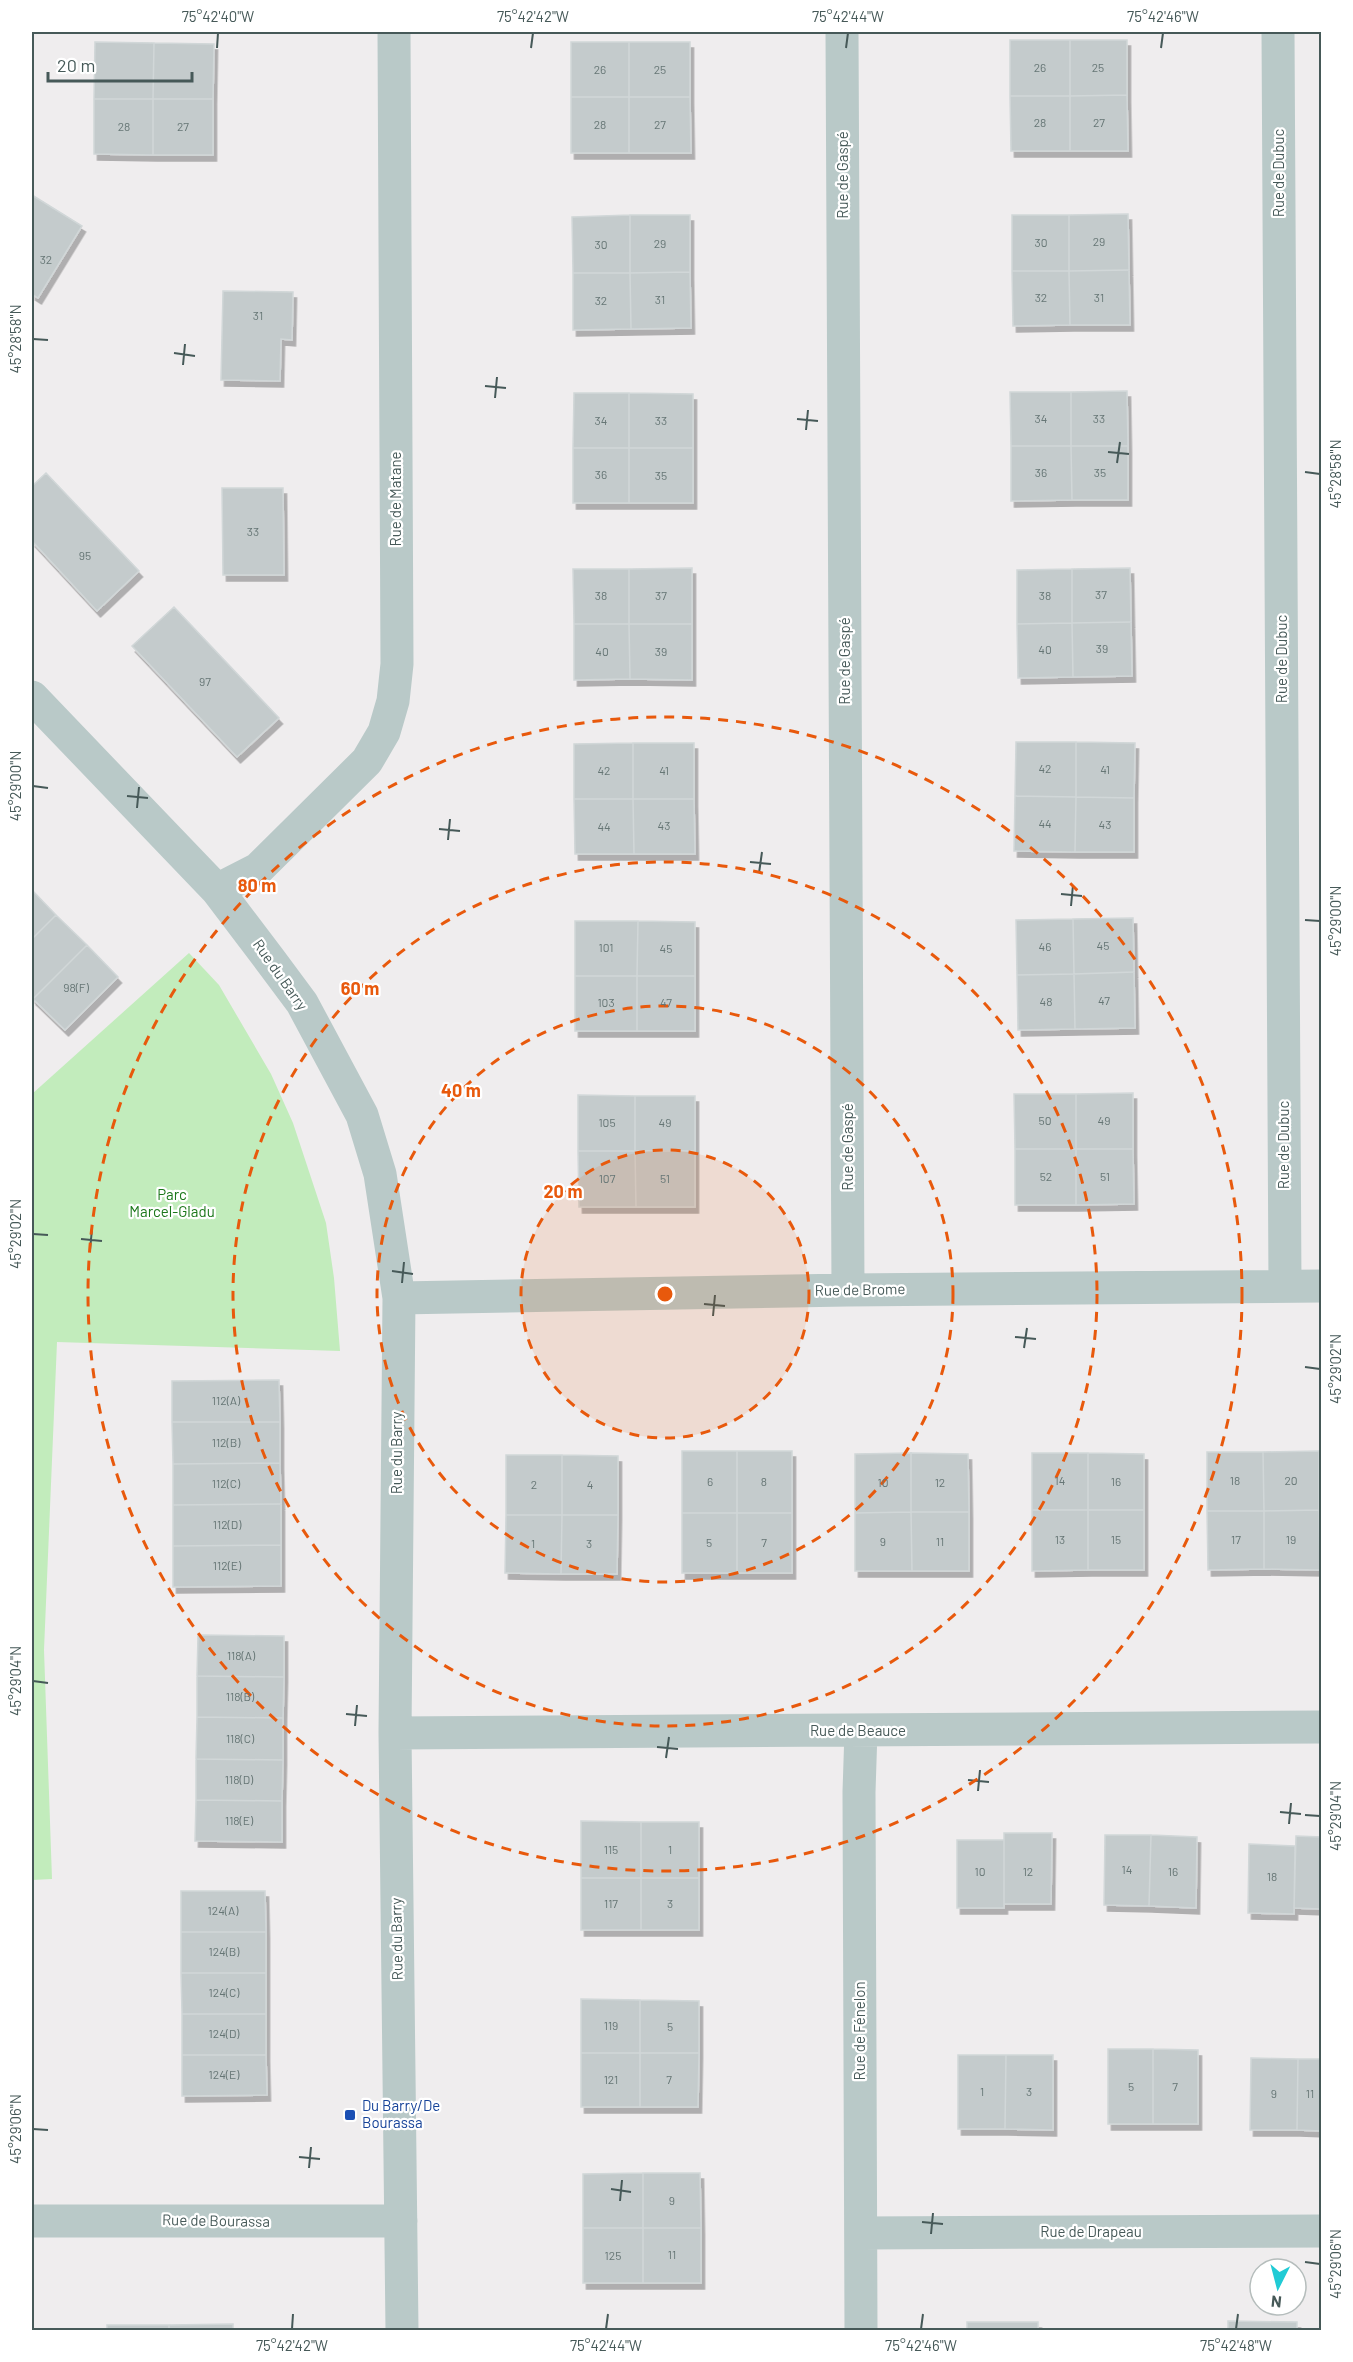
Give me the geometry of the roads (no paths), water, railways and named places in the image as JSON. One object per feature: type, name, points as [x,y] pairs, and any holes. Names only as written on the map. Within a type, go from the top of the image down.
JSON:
[{"type":"street","name":"Rue de Matane","points":[[217,890],[258,869],[367,761],[384,732],[393,701],[397,664],[394,32]]},
{"type":"street","name":"Rue de Gaspé","points":[[842,32],[848,1290]]},
{"type":"street","name":"Rue de Dubuc","points":[[1278,32],[1286,1286]]},
{"type":"street","name":"Rue du Barry","points":[[32,697],[217,890],[302,1003],[362,1115],[380,1174],[399,1298],[395,1733],[402,2331]]},
{"type":"street","name":"Rue de Brome","points":[[399,1298],[848,1290],[1322,1286]]},
{"type":"street","name":"Rue de Beauce","points":[[395,1733],[1322,1727]]},
{"type":"street","name":"Rue de Fénelon","points":[[861,1731],[859,1792],[861,2331]]},
{"type":"street","name":"Rue de Bourassa","points":[[32,2221],[401,2221]]},
{"type":"street","name":"Rue de Drapeau","points":[[861,2233],[1322,2231]]},
{"type":"place","name":"Du Barry/De Bourassa","points":[[350,2115]]},
{"type":"park label","name":"Parc Marcel-Gladu","points":[[172,1204]]}]
